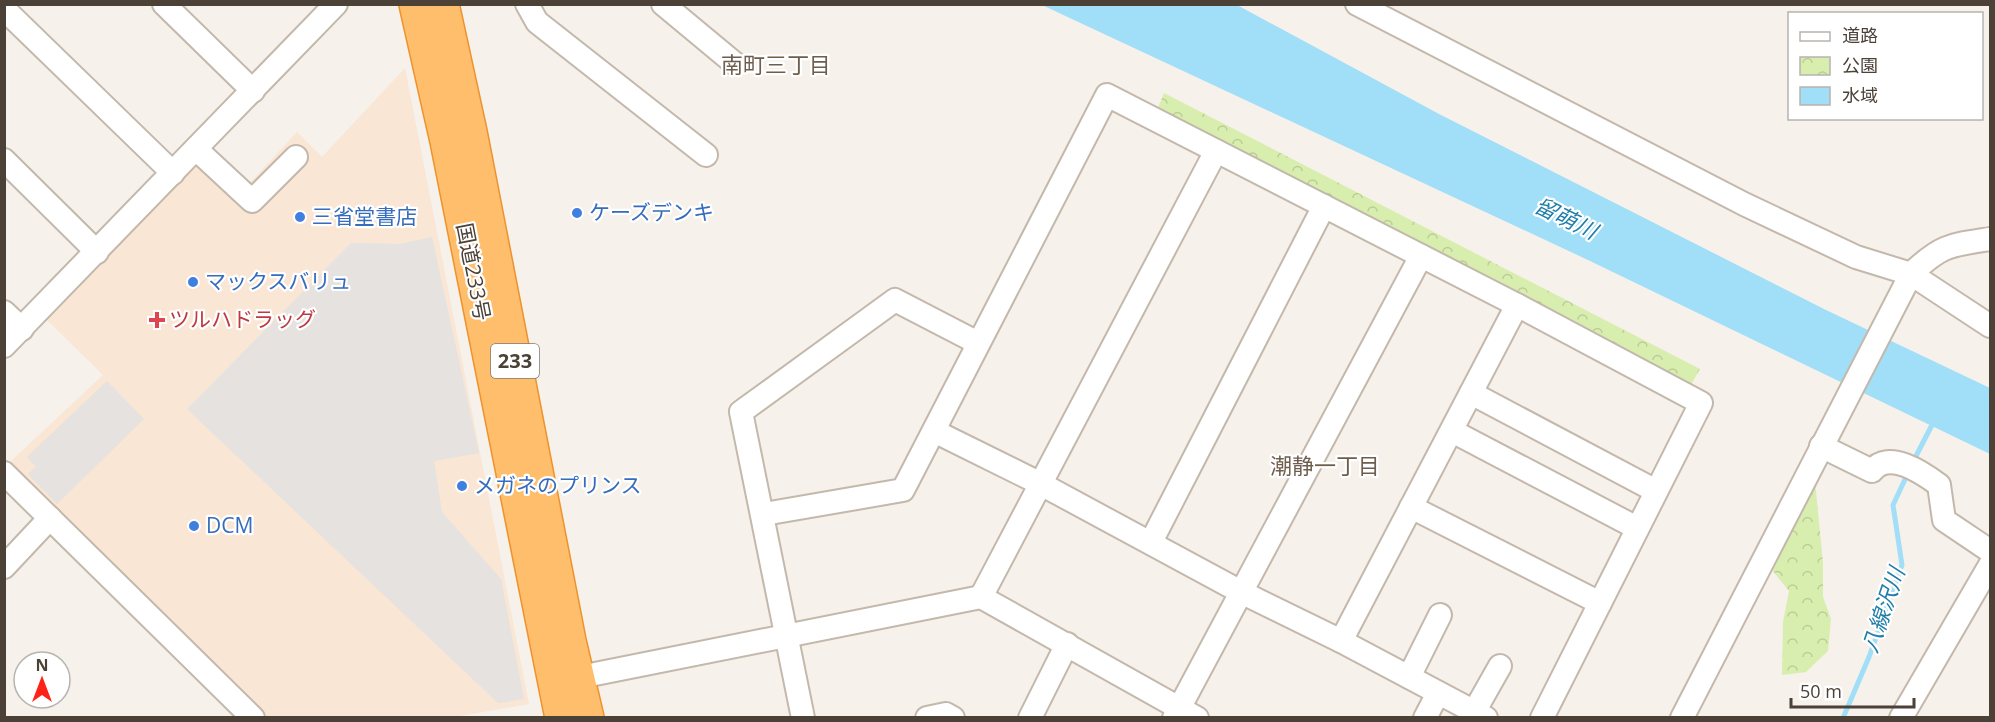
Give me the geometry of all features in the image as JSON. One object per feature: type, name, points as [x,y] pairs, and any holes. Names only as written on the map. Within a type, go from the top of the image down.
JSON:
[{"type":"highway","name":"国道233号","points":[[416,4],[566,680],[588,717]]},
{"type":"highway","name":"国道233号","points":[[442,4],[470,132],[566,680],[562,717]]},
{"type":"street","points":[[164,4],[253,92]]},
{"type":"street","points":[[4,346],[336,4]]},
{"type":"street","points":[[527,4],[537,22],[706,154]]},
{"type":"street","points":[[663,4],[734,63]]},
{"type":"street","points":[[1357,4],[1744,204],[1909,280],[1990,326]]},
{"type":"street","points":[[4,9],[173,173]]},
{"type":"street","points":[[764,514],[903,490],[1107,95],[1517,305],[1701,403],[1542,717]]},
{"type":"street","points":[[196,149],[252,201],[296,157]]},
{"type":"street","points":[[981,597],[1039,483],[1216,151]]},
{"type":"street","points":[[4,160],[97,252]]},
{"type":"street","points":[[1151,542],[1324,206]]},
{"type":"street","points":[[1682,717],[1824,439],[1909,280],[1933,253],[1958,244],[1990,239]]},
{"type":"street","points":[[566,680],[981,597],[1067,644],[1183,714],[1241,592],[1421,256]]},
{"type":"street","points":[[803,717],[764,514],[741,412],[895,300],[978,343]]},
{"type":"street","points":[[1341,641],[1517,305]]},
{"type":"street","points":[[4,312],[22,329]]},
{"type":"street","points":[[1471,393],[1656,491]]},
{"type":"street","points":[[934,431],[1039,483],[1241,592],[1341,641],[1480,715],[1500,666]]},
{"type":"street","points":[[1452,431],[1637,528]]},
{"type":"street","points":[[1824,439],[1872,471],[1876,466],[1889,462],[1910,468],[1939,485],[1944,520],[1990,551]]},
{"type":"street","points":[[4,473],[253,717]]},
{"type":"street","points":[[1411,507],[1600,603]]},
{"type":"street","points":[[4,567],[50,518]]},
{"type":"street","points":[[1901,717],[1990,565]]},
{"type":"street","points":[[1409,677],[1440,615]]},
{"type":"street","points":[[1030,717],[1067,644]]},
{"type":"street","points":[[1425,717],[1438,693]]},
{"type":"street","points":[[927,717],[946,714],[953,717]]},
{"type":"shaded area","points":[[405,68],[529,704],[454,717],[268,717],[8,464],[103,375],[45,318],[210,147],[248,185],[297,132],[322,157]]},
{"type":"shaded area","points":[[432,237],[479,453],[434,461],[442,512],[501,579],[524,699],[498,703],[187,409],[351,243],[400,244]]},
{"type":"shaded area","points":[[107,381],[144,419],[57,504],[28,474],[36,467],[27,457]]},
{"type":"green space","points":[[1164,93],[1700,369],[1689,388],[1156,113]]},
{"type":"green space","points":[[1815,481],[1823,563],[1823,597],[1831,619],[1828,651],[1806,672],[1782,675],[1783,622],[1789,591],[1768,565]]},
{"type":"water","name":"留萌川","points":[[1042,5],[1237,5],[1439,114],[1826,310],[1990,388],[1990,454],[1588,260]]},
{"type":"waterway","name":"八線沢川","points":[[1913,462],[1935,419]]},
{"type":"waterway","name":"八線沢川","points":[[1843,718],[1869,657],[1902,565],[1893,505],[1908,473]]},
{"type":"place","name":"ケーズデンキ","points":[[577,213]]},
{"type":"place","name":"三省堂書店","points":[[300,217]]},
{"type":"place","name":"マックスバリュ","points":[[193,282]]},
{"type":"place","name":"ツルハドラッグ","points":[[157,320]]},
{"type":"place","name":"メガネのプリンス","points":[[462,486]]},
{"type":"place","name":"DCM","points":[[194,526]]},
{"type":"district","name":"南町三丁目","points":[[776,65]]},
{"type":"district","name":"潮静一丁目","points":[[1325,466]]}]
